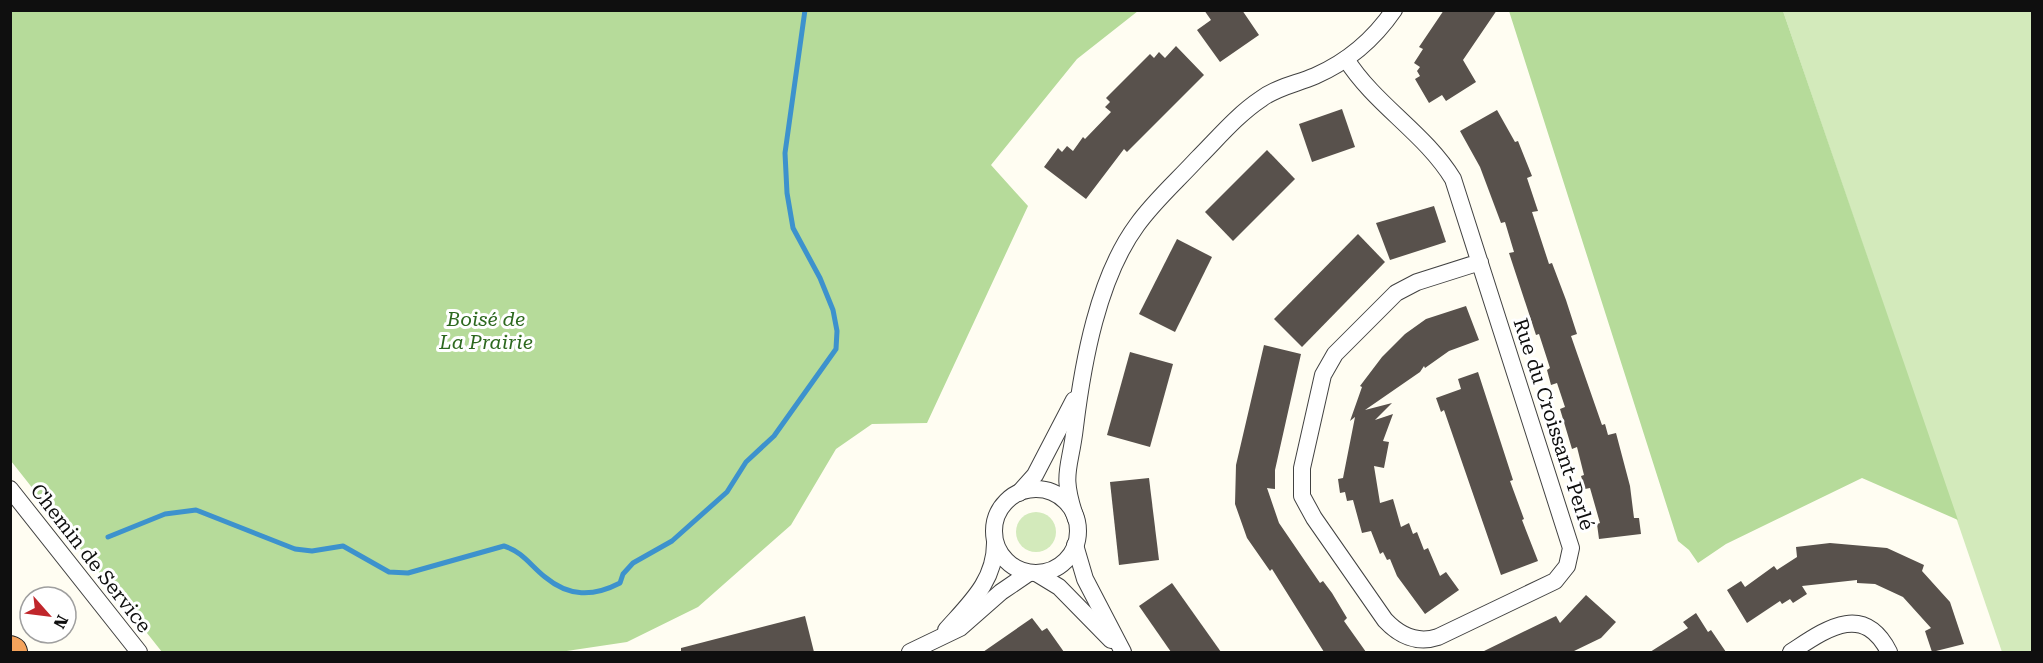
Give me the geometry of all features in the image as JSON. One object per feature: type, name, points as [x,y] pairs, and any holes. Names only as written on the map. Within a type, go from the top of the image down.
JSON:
[{"type":"street","points":[[1122,651],[1085,579],[1076,545],[1076,519],[1067,493],[1065,476],[1075,430],[1079,389],[1108,281],[1118,256],[1137,225],[1252,106],[1279,89],[1313,76],[1346,59],[1377,33],[1394,10]]},
{"type":"street","name":"Rue du Croissant-Perlé","points":[[1346,59],[1365,86],[1448,170],[1457,190],[1570,539],[1570,557],[1562,576],[1555,581],[1438,638],[1427,641],[1399,633],[1385,620],[1314,518],[1302,496],[1302,468],[1323,375],[1335,354],[1405,287],[1480,262]]},
{"type":"street","points":[[937,639],[969,606],[987,581],[995,560],[994,529],[1000,509],[1035,475],[1079,389]]},
{"type":"street","name":"Chemin de Service","points":[[10,489],[139,652]]},
{"type":"street","points":[[1019,493],[1033,489],[1047,491],[1059,497],[1070,507],[1076,519]]},
{"type":"street","points":[[995,540],[1007,562],[1059,587],[1122,651]]},
{"type":"street","points":[[910,652],[974,618],[1001,592],[1033,573],[1049,571],[1060,565],[1076,545]]},
{"type":"street","points":[[1791,652],[1827,628],[1846,623],[1858,624],[1876,634],[1889,652]]},
{"type":"green space","name":"Boisé de La Prairie","points":[[11,10],[1138,11],[1077,59],[991,165],[1028,206],[927,423],[872,424],[836,449],[791,525],[698,607],[627,642],[560,652],[162,652],[11,461]]},
{"type":"green space","points":[[1509,11],[1783,11],[1958,520],[1862,478],[1726,544],[1698,563],[1689,550],[1678,541]]},
{"type":"green space","points":[[1783,11],[2032,11],[2032,652],[2002,652]]},
{"type":"green space","points":[[1036,512],[1044,513],[1050,518],[1055,524],[1055,540],[1050,546],[1044,551],[1036,552],[1028,551],[1022,546],[1017,540],[1016,532],[1017,524],[1022,518],[1028,513]]},
{"type":"building","points":[[1204,10],[1242,10],[1259,35],[1220,62],[1197,30],[1211,20]]},
{"type":"building","points":[[1444,10],[1497,10],[1463,60],[1476,82],[1446,101],[1442,95],[1429,103],[1415,79],[1420,76],[1417,71],[1420,67],[1414,63],[1423,49],[1419,47]]},
{"type":"building","points":[[1176,46],[1204,75],[1127,152],[1124,149],[1086,199],[1044,167],[1058,148],[1062,152],[1067,146],[1073,151],[1083,137],[1085,139],[1111,112],[1105,107],[1110,102],[1106,98],[1150,54],[1154,58],[1159,52],[1165,58]]},
{"type":"building","points":[[1342,109],[1355,147],[1312,162],[1299,124]]},
{"type":"building","points":[[1497,110],[1515,142],[1518,141],[1532,176],[1527,178],[1538,211],[1532,212],[1549,264],[1552,263],[1566,300],[1577,334],[1571,336],[1602,425],[1605,424],[1608,435],[1616,433],[1630,486],[1634,518],[1639,518],[1641,534],[1599,539],[1597,524],[1600,523],[1590,488],[1585,489],[1577,447],[1572,449],[1560,409],[1565,407],[1557,383],[1551,385],[1547,370],[1550,368],[1539,334],[1536,335],[1509,253],[1514,252],[1505,222],[1501,223],[1480,167],[1460,131]]},
{"type":"building","points":[[1267,150],[1295,179],[1233,241],[1205,212]]},
{"type":"building","points":[[1434,206],[1446,242],[1390,260],[1376,223]]},
{"type":"building","points":[[1358,234],[1385,262],[1302,347],[1274,319]]},
{"type":"building","points":[[1177,239],[1212,257],[1175,332],[1139,314]]},
{"type":"building","points":[[1466,306],[1479,340],[1449,351],[1425,368],[1424,366],[1420,372],[1365,410],[1392,403],[1375,420],[1393,414],[1383,441],[1389,442],[1384,468],[1374,466],[1380,503],[1393,499],[1401,527],[1409,523],[1413,534],[1417,532],[1424,550],[1428,548],[1440,576],[1446,572],[1459,590],[1425,614],[1397,576],[1390,559],[1387,560],[1383,552],[1380,554],[1371,531],[1362,533],[1353,500],[1347,501],[1345,492],[1340,493],[1338,479],[1343,478],[1355,417],[1350,421],[1362,387],[1360,386],[1382,357],[1405,334],[1426,319]]},
{"type":"building","points":[[1264,345],[1301,354],[1275,470],[1275,489],[1267,488],[1279,523],[1320,583],[1323,581],[1332,593],[1347,618],[1344,621],[1366,652],[1324,652],[1272,569],[1270,571],[1247,538],[1235,504],[1236,465]]},
{"type":"building","points":[[1130,352],[1173,364],[1150,447],[1107,435]]},
{"type":"building","points":[[1478,372],[1513,480],[1510,481],[1524,519],[1522,520],[1538,561],[1501,575],[1444,410],[1441,412],[1436,398],[1461,389],[1458,379]]},
{"type":"building","points":[[1149,478],[1159,560],[1119,565],[1110,482]]},
{"type":"building","points":[[1830,543],[1887,548],[1924,565],[1922,571],[1950,602],[1964,644],[1932,652],[1925,631],[1931,628],[1903,597],[1875,584],[1857,583],[1857,580],[1802,586],[1807,594],[1793,603],[1790,599],[1782,604],[1780,601],[1747,623],[1727,590],[1741,581],[1745,587],[1774,566],[1777,570],[1797,557],[1796,547]]},
{"type":"building","points":[[1172,583],[1221,652],[1171,652],[1139,606]]},
{"type":"building","points":[[1586,595],[1616,622],[1601,638],[1572,652],[1482,652],[1556,616],[1560,623]]},
{"type":"building","points":[[1696,613],[1708,632],[1711,630],[1726,652],[1650,652],[1688,628],[1683,622]]},
{"type":"building","points":[[805,616],[814,652],[681,652],[681,648]]},
{"type":"building","points":[[1032,618],[1042,631],[1047,628],[1064,652],[983,652]]},
{"type":"waterway","points":[[108,537],[165,514],[196,510],[295,549],[312,551],[343,546],[389,572],[408,573],[504,546],[521,555],[554,584],[572,591],[591,593],[620,583],[623,574],[633,563],[672,541],[727,492],[746,462],[774,436],[836,349],[837,331],[833,310],[820,278],[793,228],[787,193],[785,153],[805,10]]}]
